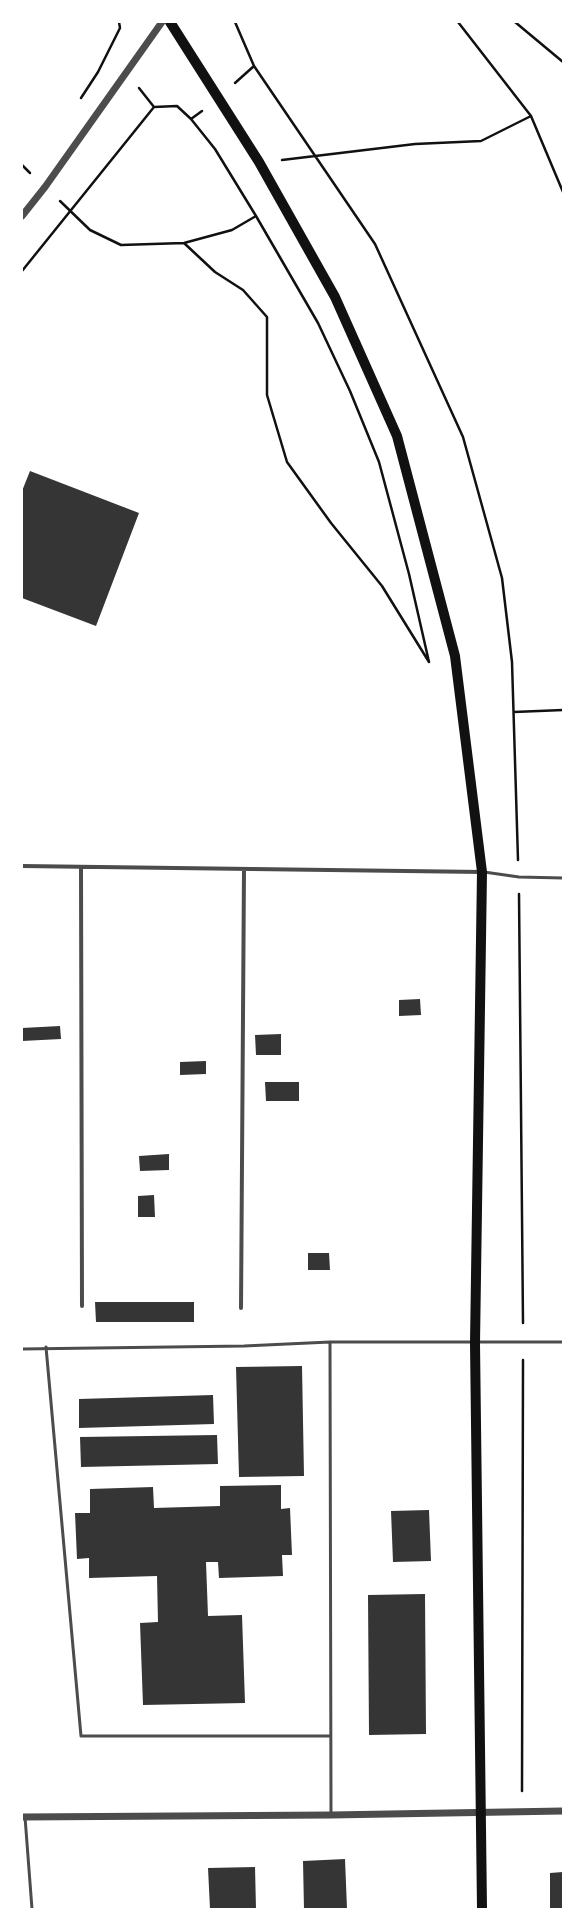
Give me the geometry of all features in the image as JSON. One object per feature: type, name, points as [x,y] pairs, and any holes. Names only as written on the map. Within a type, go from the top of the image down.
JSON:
[{"type":"main road","points":[[170,22],[259,162],[335,297],[397,436],[455,656],[482,872],[475,1343],[482,1909]]},
{"type":"street","points":[[22,216],[45,187],[162,22]]},
{"type":"street","points":[[22,866],[482,872]]},
{"type":"street","points":[[81,867],[82,1306]]},
{"type":"street","points":[[241,1308],[244,870]]},
{"type":"street","points":[[23,1817],[331,1815],[563,1811]]},
{"type":"lane","points":[[482,872],[518,877],[563,878]]},
{"type":"lane","points":[[330,1342],[331,1815]]},
{"type":"lane","points":[[22,1349],[244,1346],[330,1342],[563,1342]]},
{"type":"lane","points":[[46,1348],[81,1736],[330,1736]]},
{"type":"lane","points":[[23,1817],[32,1909]]},
{"type":"path","points":[[81,98],[98,72],[120,28],[119,22]]},
{"type":"path","points":[[458,22],[531,116],[563,192]]},
{"type":"path","points":[[515,22],[563,62]]},
{"type":"path","points":[[22,270],[69,210],[154,107],[177,106],[191,119],[215,149],[256,216],[318,323],[350,391],[379,462],[409,574],[429,662],[382,586],[331,523],[287,462],[267,395],[267,317],[242,290],[215,272],[184,243]]},
{"type":"path","points":[[259,162],[415,144],[481,141],[531,116]]},
{"type":"path","points":[[29,172],[33,166]]},
{"type":"path","points":[[45,187],[90,230],[121,245],[184,243],[232,230],[256,216]]},
{"type":"path","points":[[514,712],[563,710]]},
{"type":"building","points":[[30,471],[139,513],[96,626],[22,598],[22,491]]},
{"type":"building","points":[[420,999],[421,1015],[399,1016],[399,1000]]},
{"type":"building","points":[[60,1026],[61,1039],[22,1041],[22,1028]]},
{"type":"building","points":[[281,1034],[281,1055],[256,1055],[255,1035]]},
{"type":"building","points":[[206,1061],[206,1074],[180,1075],[180,1062]]},
{"type":"building","points":[[265,1082],[299,1082],[299,1101],[266,1101]]},
{"type":"building","points":[[169,1154],[169,1170],[140,1171],[139,1156]]},
{"type":"building","points":[[154,1195],[155,1217],[138,1217],[138,1196]]},
{"type":"building","points":[[308,1253],[329,1253],[330,1270],[308,1270]]},
{"type":"building","points":[[95,1302],[194,1302],[194,1322],[96,1322]]},
{"type":"building","points":[[302,1366],[304,1476],[239,1477],[236,1367]]},
{"type":"building","points":[[213,1395],[214,1424],[79,1428],[79,1399]]},
{"type":"building","points":[[217,1435],[218,1464],[81,1467],[80,1437]]},
{"type":"building","points":[[281,1485],[281,1509],[290,1508],[292,1555],[282,1555],[283,1576],[219,1578],[218,1562],[206,1562],[208,1616],[242,1615],[245,1703],[143,1705],[140,1623],[158,1622],[157,1576],[89,1578],[89,1558],[77,1559],[75,1513],[90,1513],[90,1489],[153,1487],[154,1508],[220,1506],[220,1486]]},
{"type":"building","points":[[429,1510],[431,1561],[393,1562],[391,1511]]},
{"type":"building","points":[[425,1594],[426,1734],[369,1735],[368,1595]]},
{"type":"building","points":[[345,1859],[347,1909],[304,1909],[303,1861]]},
{"type":"building","points":[[255,1867],[256,1909],[210,1909],[208,1868]]},
{"type":"building","points":[[563,1872],[563,1909],[550,1909],[550,1873]]}]
